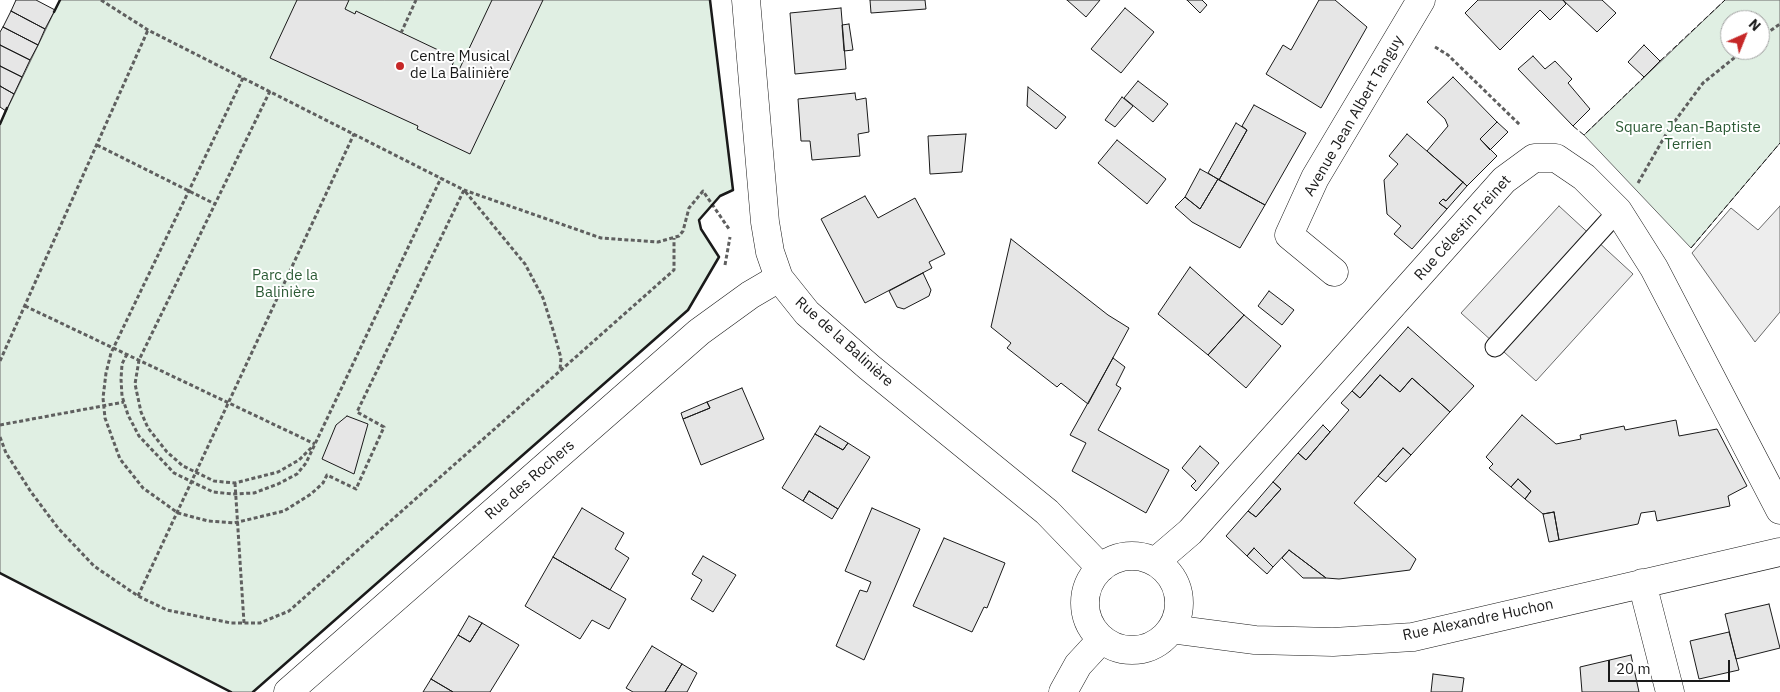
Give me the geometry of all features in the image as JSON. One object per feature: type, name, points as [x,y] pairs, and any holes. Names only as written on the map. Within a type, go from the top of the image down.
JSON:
[{"type":"street","name":"Rue de la Balinière","points":[[746,0],[765,222],[770,252],[779,278],[807,313],[868,367],[1047,512],[1101,568]]},
{"type":"street","name":"Avenue Jean Albert Tanguy","points":[[1334,272],[1289,235],[1315,178],[1421,0]]},
{"type":"street","name":"Rue Célestin Freinet","points":[[1155,562],[1190,532],[1504,180],[1534,158],[1556,158],[1584,177],[1618,211],[1654,268],[1780,510]]},
{"type":"street","name":"Rue des Rochers","points":[[288,692],[699,332],[750,295],[779,278]]},
{"type":"street","name":"Rue Alexandre Huchon","points":[[1172,629],[1255,640],[1333,642],[1413,637],[1780,552]]},
{"type":"street","points":[[1141,557],[1155,562],[1167,572],[1178,592],[1178,615],[1172,629],[1161,640],[1147,648],[1131,650],[1116,647],[1102,639],[1092,627],[1086,612],[1086,596],[1091,581],[1101,568],[1113,560],[1141,557]]},
{"type":"street","points":[[1642,583],[1670,692]]},
{"type":"street","points":[[1063,692],[1078,665],[1102,639]]},
{"type":"lane","points":[[1495,347],[1618,211]]},
{"type":"path","points":[[101,0],[148,30],[464,190],[601,238],[658,242],[674,238],[683,231],[689,208],[703,191],[713,202],[731,232],[725,265]]},
{"type":"path","points":[[401,33],[416,0]]},
{"type":"path","points":[[1405,27],[1448,55],[1522,127]]},
{"type":"path","points":[[0,361],[148,30]]},
{"type":"path","points":[[1635,188],[1669,129],[1703,83],[1732,60]]},
{"type":"path","points":[[243,78],[114,348],[106,373],[105,418],[120,459],[143,488],[178,513],[208,521],[238,522],[284,511],[311,494],[327,475],[356,489],[384,427],[357,412],[464,190]]},
{"type":"path","points":[[270,91],[139,360],[135,384],[141,412],[148,428],[172,457],[183,466],[214,481],[235,483],[278,472],[299,460],[315,444]]},
{"type":"path","points":[[138,596],[354,134]]},
{"type":"path","points":[[97,146],[215,204]]},
{"type":"path","points":[[127,354],[122,364],[121,379],[124,402],[139,436],[174,473],[213,492],[236,494],[254,493],[297,474],[306,463],[441,178]]},
{"type":"path","points":[[464,190],[525,264],[542,298],[554,333],[561,358],[560,370]]},
{"type":"path","points":[[0,437],[6,453],[58,528],[94,566],[138,596],[167,610],[231,623],[260,623],[289,611],[674,270],[674,238]]},
{"type":"path","points":[[25,306],[315,444]]},
{"type":"path","points":[[0,425],[124,402]]},
{"type":"path","points":[[235,483],[244,623]]},
{"type":"green space","name":"Parc de la Balinière","points":[[60,0],[710,0],[733,190],[720,196],[699,220],[701,229],[719,257],[688,310],[253,692],[231,692],[0,573],[0,124]]},
{"type":"green space","name":"Square Jean-Baptiste Terrien","points":[[1725,0],[1780,0],[1780,143],[1691,248],[1584,135]]},
{"type":"shaded area","points":[[1559,206],[1633,274],[1536,381],[1461,313]]},
{"type":"shaded area","points":[[1780,206],[1780,312],[1755,342],[1692,253],[1731,208],[1758,230]]},
{"type":"building","points":[[16,0],[36,0],[55,10],[45,29],[11,11]]},
{"type":"building","points":[[297,0],[349,0],[345,9],[355,14],[356,11],[455,58],[452,66],[459,70],[492,0],[543,0],[470,154],[417,129],[418,126],[270,58]]},
{"type":"building","points":[[870,0],[925,0],[926,9],[871,13]]},
{"type":"building","points":[[1067,0],[1100,0],[1086,17]]},
{"type":"building","points":[[1187,0],[1202,0],[1207,5],[1200,13]]},
{"type":"building","points":[[1319,0],[1335,0],[1367,27],[1321,108],[1266,74],[1283,45],[1291,50]]},
{"type":"building","points":[[1478,0],[1563,0],[1566,4],[1550,20],[1540,10],[1500,50],[1465,13]]},
{"type":"building","points":[[1563,0],[1602,0],[1616,13],[1597,32]]},
{"type":"building","points":[[841,8],[846,69],[795,74],[790,13]]},
{"type":"building","points":[[1125,8],[1154,32],[1121,73],[1091,49]]},
{"type":"building","points":[[11,11],[45,29],[38,45],[3,27]]},
{"type":"building","points":[[849,24],[853,50],[844,51],[842,25]]},
{"type":"building","points":[[3,27],[38,45],[30,60],[0,45],[0,32]]},
{"type":"building","points":[[0,45],[30,60],[22,77],[0,66]]},
{"type":"building","points":[[1644,45],[1660,61],[1644,77],[1628,62]]},
{"type":"building","points":[[1533,56],[1545,69],[1555,61],[1572,79],[1568,83],[1590,109],[1573,126],[1518,69]]},
{"type":"building","points":[[0,66],[22,77],[14,94],[0,86]]},
{"type":"building","points":[[1453,77],[1497,122],[1480,139],[1497,156],[1467,186],[1427,151],[1448,126],[1445,119],[1427,102]]},
{"type":"building","points":[[1138,81],[1168,104],[1153,122],[1124,98]]},
{"type":"building","points":[[0,86],[14,94],[6,111],[0,107]]},
{"type":"building","points":[[1028,87],[1066,117],[1056,129],[1027,106]]},
{"type":"building","points":[[855,93],[856,100],[866,98],[869,132],[858,134],[860,156],[812,160],[810,141],[801,141],[798,99]]},
{"type":"building","points":[[1122,97],[1133,106],[1115,127],[1105,120]]},
{"type":"building","points":[[1254,105],[1306,133],[1265,205],[1219,180],[1247,130],[1242,126]]},
{"type":"building","points":[[1497,122],[1508,132],[1490,150],[1480,139]]},
{"type":"building","points":[[1236,123],[1247,130],[1219,180],[1208,173]]},
{"type":"building","points":[[966,134],[962,172],[930,174],[928,136]]},
{"type":"building","points":[[1407,134],[1463,182],[1446,201],[1443,199],[1439,203],[1447,209],[1412,249],[1394,234],[1401,226],[1387,214],[1384,180],[1398,164],[1389,156]]},
{"type":"building","points":[[1117,140],[1166,179],[1147,204],[1098,163]]},
{"type":"building","points":[[1200,169],[1218,179],[1200,209],[1185,197]]},
{"type":"building","points":[[1218,179],[1265,205],[1240,248],[1192,222],[1175,207],[1185,197],[1200,209]]},
{"type":"building","points":[[1463,182],[1467,186],[1447,209],[1439,203],[1443,199],[1446,201]]},
{"type":"building","points":[[865,196],[878,218],[915,198],[945,254],[929,262],[932,268],[865,303],[821,219]]},
{"type":"building","points":[[1011,239],[1108,315],[1129,328],[1088,404],[1061,383],[1057,387],[1007,348],[1011,343],[991,327]]},
{"type":"building","points":[[1190,267],[1244,315],[1208,355],[1158,314]]},
{"type":"building","points":[[923,273],[931,290],[929,296],[904,309],[897,307],[889,291]]},
{"type":"building","points":[[1269,291],[1294,310],[1282,325],[1258,306]]},
{"type":"building","points":[[1244,315],[1281,346],[1246,388],[1208,355]]},
{"type":"building","points":[[1408,327],[1474,386],[1450,412],[1412,378],[1400,392],[1380,375],[1360,398],[1352,391]]},
{"type":"building","points":[[1113,358],[1125,367],[1116,385],[1121,388],[1098,430],[1169,470],[1146,513],[1072,471],[1086,443],[1070,435]]},
{"type":"building","points":[[1380,375],[1400,392],[1412,378],[1450,412],[1411,455],[1403,448],[1354,503],[1416,559],[1410,570],[1339,579],[1326,578],[1289,550],[1273,567],[1254,548],[1247,556],[1226,536],[1248,511],[1256,517],[1281,489],[1273,482],[1298,453],[1306,460],[1349,410],[1341,403],[1352,391],[1360,398]]},
{"type":"building","points":[[742,388],[764,439],[701,465],[683,419],[710,408],[707,402]]},
{"type":"building","points":[[707,402],[710,408],[683,419],[681,413]]},
{"type":"building","points":[[1522,415],[1556,444],[1581,439],[1580,435],[1624,426],[1625,430],[1676,420],[1679,436],[1717,429],[1747,486],[1728,496],[1730,506],[1657,521],[1655,511],[1641,513],[1638,524],[1559,540],[1554,512],[1543,514],[1525,499],[1531,491],[1518,479],[1511,487],[1489,468],[1493,464],[1486,457]]},
{"type":"building","points":[[347,416],[368,424],[354,474],[322,459],[336,425]]},
{"type":"building","points":[[1323,425],[1330,432],[1306,460],[1298,453]]},
{"type":"building","points":[[820,426],[848,443],[843,450],[815,434]]},
{"type":"building","points":[[815,434],[843,450],[848,443],[870,457],[838,509],[809,491],[803,501],[782,488]]},
{"type":"building","points":[[1200,446],[1219,463],[1196,491],[1191,486],[1196,481],[1182,468]]},
{"type":"building","points":[[1403,448],[1411,455],[1386,482],[1378,476]]},
{"type":"building","points":[[1518,479],[1531,491],[1525,499],[1511,487]]},
{"type":"building","points":[[1273,482],[1281,489],[1256,517],[1248,511]]},
{"type":"building","points":[[809,491],[838,509],[832,519],[803,501]]},
{"type":"building","points":[[582,508],[624,533],[615,549],[629,558],[610,590],[553,557]]},
{"type":"building","points":[[872,508],[920,529],[864,660],[836,646],[860,590],[867,592],[871,582],[845,571]]},
{"type":"building","points":[[1554,512],[1559,540],[1549,542],[1543,514]]},
{"type":"building","points":[[944,538],[1005,563],[987,608],[984,607],[972,632],[913,606]]},
{"type":"building","points":[[1254,548],[1273,567],[1267,574],[1247,556]]},
{"type":"building","points":[[1289,550],[1326,578],[1303,578],[1282,558]]},
{"type":"building","points":[[703,556],[736,575],[713,612],[691,599],[702,580],[692,574]]},
{"type":"building","points":[[553,557],[626,599],[609,629],[592,620],[580,639],[525,606]]},
{"type":"building","points":[[1769,604],[1780,648],[1736,659],[1725,614]]},
{"type":"building","points":[[469,616],[482,623],[470,642],[458,635]]},
{"type":"building","points":[[482,623],[519,645],[490,692],[453,692],[431,679],[458,635],[470,642]]},
{"type":"building","points":[[1729,632],[1739,670],[1699,679],[1690,641]]},
{"type":"building","points":[[652,646],[682,664],[665,692],[633,692],[626,688]]},
{"type":"building","points":[[1631,655],[1639,692],[1582,692],[1580,667]]},
{"type":"building","points":[[682,664],[697,673],[687,692],[665,692]]},
{"type":"building","points":[[1433,674],[1464,678],[1462,692],[1431,692]]},
{"type":"building","points":[[431,679],[453,692],[423,692]]},
{"type":"fence","points":[[1660,61],[1725,0]]},
{"type":"fence","points":[[1573,126],[1584,135],[1644,77]]},
{"type":"fence","points":[[1691,248],[1780,143]]},
{"type":"wall","points":[[54,12],[60,0]]},
{"type":"wall","points":[[253,692],[688,310],[719,257],[701,229],[699,220],[720,196],[733,190],[710,0]]},
{"type":"wall","points":[[0,124],[7,108]]},
{"type":"wall","points":[[0,573],[231,692]]},
{"type":"place","name":"Centre Musical de La Balinière","points":[[400,66]]}]
